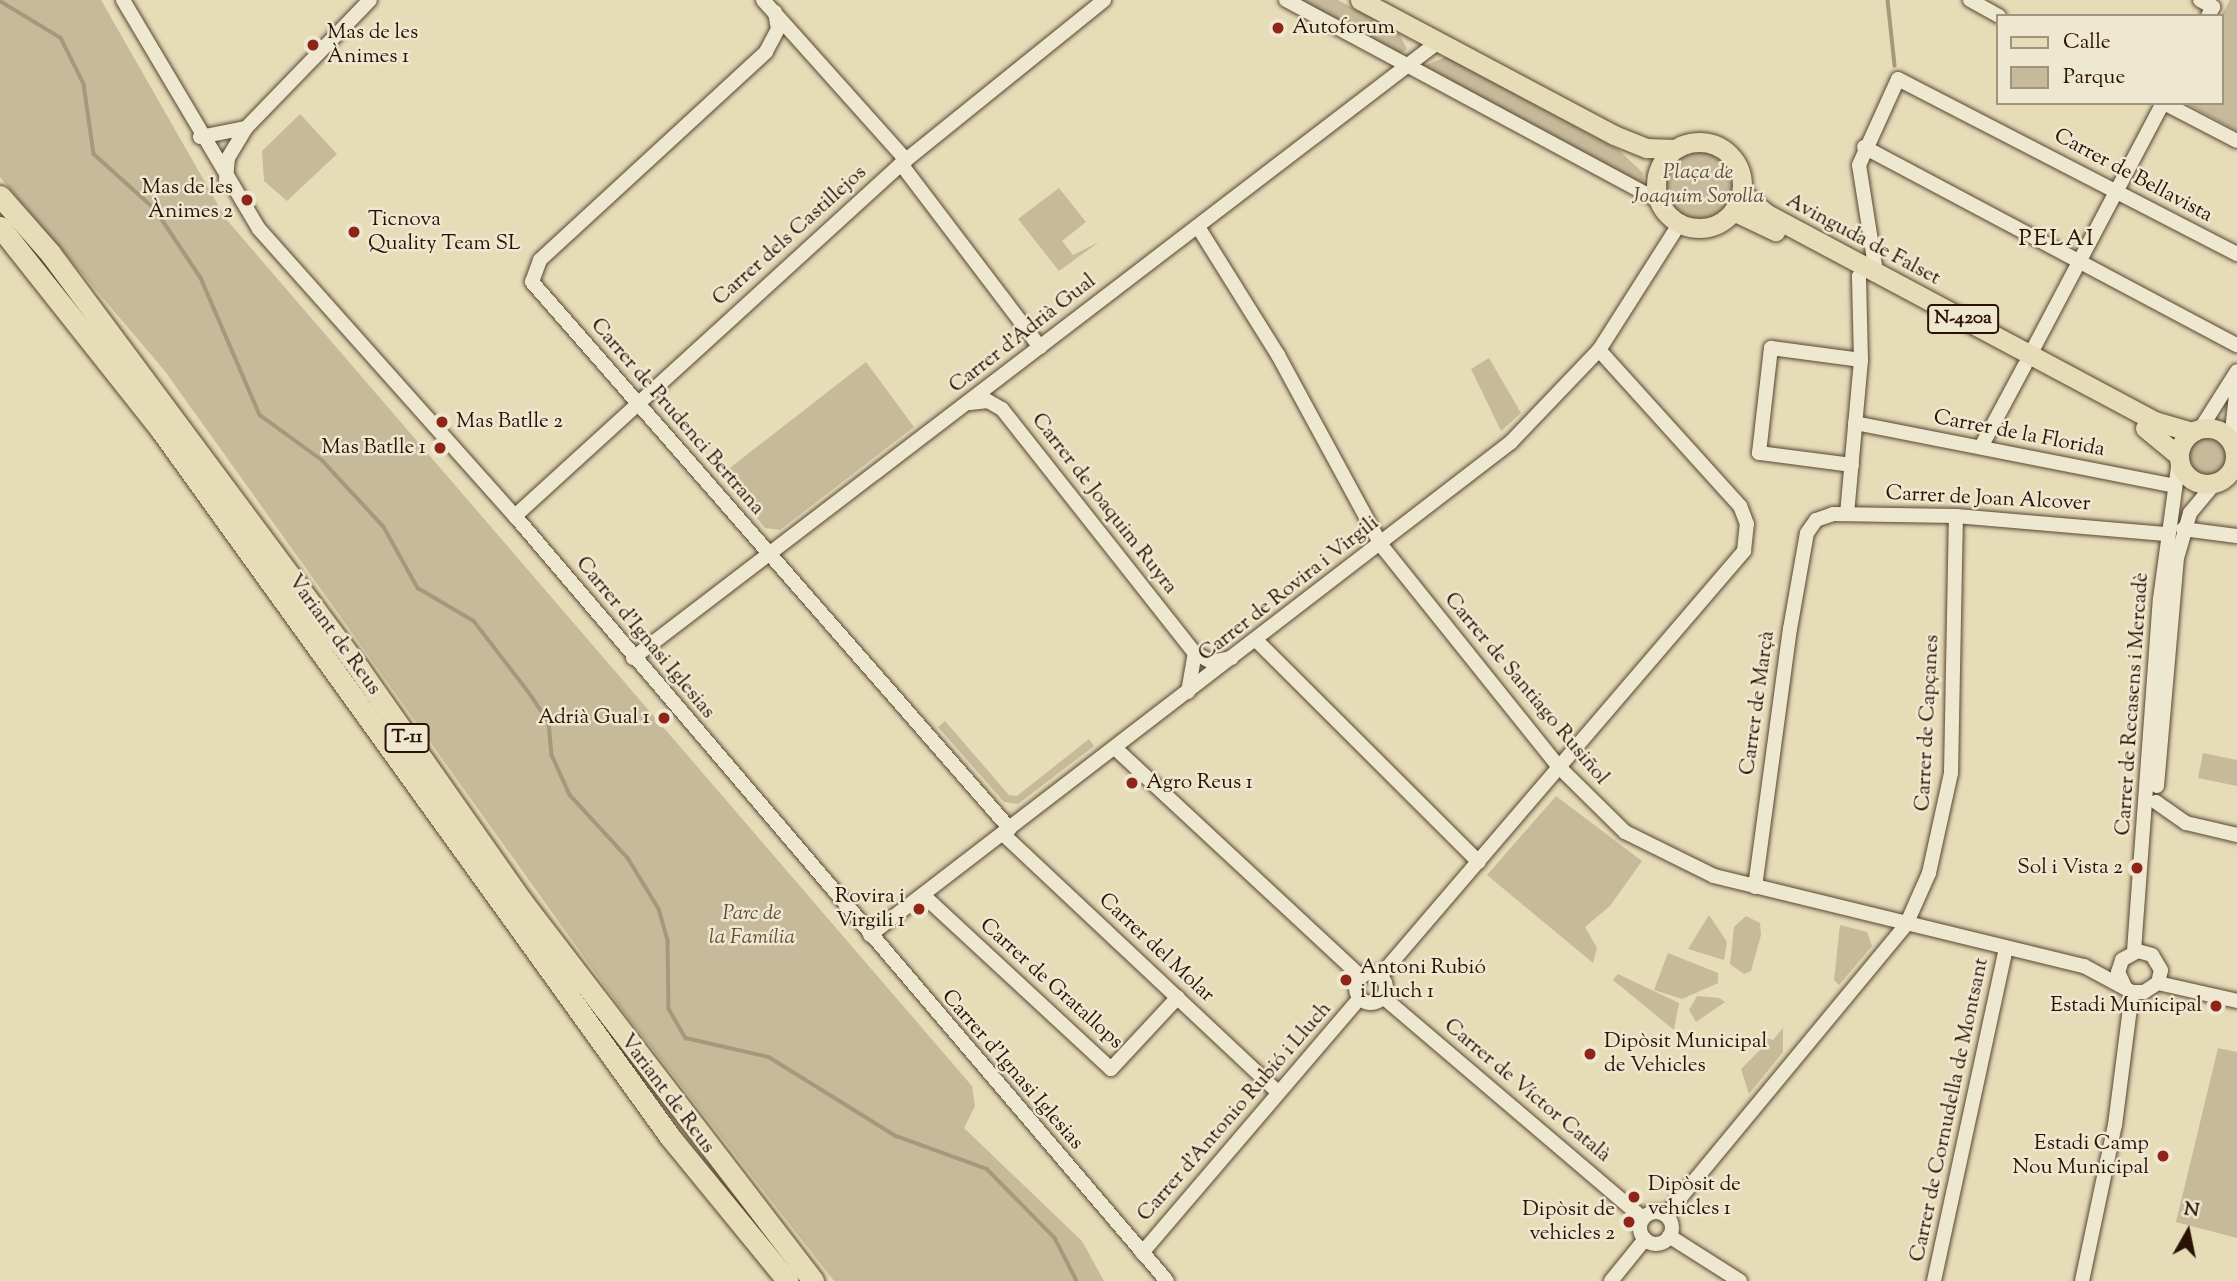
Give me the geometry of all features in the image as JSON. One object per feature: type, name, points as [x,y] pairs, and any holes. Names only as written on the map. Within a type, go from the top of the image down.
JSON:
[{"type":"highway","name":"Variant de Reus","points":[[0,196],[50,253],[360,670],[521,900],[813,1281]]},
{"type":"highway","name":"Variant de Reus","points":[[0,227],[159,426],[670,1137],[788,1281]]},
{"type":"main road","points":[[1370,3],[1614,135],[1647,148],[1675,149],[1701,142],[1729,154],[1737,202],[1705,228],[1679,223],[1659,201],[1656,181],[1614,135]]},
{"type":"main road","points":[[1656,181],[1675,149]]},
{"type":"main road","name":"Avinguda de Falset","points":[[1737,202],[2027,360],[2162,438],[2179,458]]},
{"type":"main road","name":"Avinguda de Falset","points":[[2027,360],[2162,425],[2196,430]]},
{"type":"main road","name":"N-420a","points":[[2196,430],[2217,429],[2231,440]]},
{"type":"main road","points":[[2179,458],[2196,430]]},
{"type":"main road","points":[[2231,440],[2231,472]]},
{"type":"main road","name":"N-420a","points":[[2179,458],[2196,482],[2231,472]]},
{"type":"street","name":"Carrer d'Ignasi Iglesias","points":[[123,0],[226,181],[259,229],[515,516],[633,658],[1167,1281]]},
{"type":"street","points":[[226,181],[228,158],[246,128],[370,0]]},
{"type":"street","points":[[763,0],[903,162],[1040,347]]},
{"type":"street","name":"Carrer dels Castillejos","points":[[515,516],[903,162],[1104,0]]},
{"type":"street","points":[[1286,0],[1659,201]]},
{"type":"street","points":[[1970,0],[1996,14]]},
{"type":"street","name":"Carrer de Prudenci Bertrana","points":[[775,12],[778,29],[766,52],[532,271],[535,289],[639,402],[1007,832]]},
{"type":"street","name":"Carrer d'Adrià Gual","points":[[633,658],[1438,42]]},
{"type":"street","points":[[766,52],[787,43],[808,50]]},
{"type":"street","name":"Carrer de Bellavista","points":[[1864,147],[1898,79],[2237,254]]},
{"type":"street","points":[[1981,447],[2163,105]]},
{"type":"street","points":[[2168,105],[2237,141]]},
{"type":"street","points":[[200,137],[246,128]]},
{"type":"street","points":[[1847,513],[1867,274],[1859,181],[1864,147],[2237,345]]},
{"type":"street","name":"Carrer de Rovira i Virgili","points":[[870,935],[1257,641],[1511,442],[1599,350],[1679,223]]},
{"type":"street","name":"Carrer de Santiago Rusiñol","points":[[1198,227],[1297,388],[1381,545],[1559,767],[1625,832],[1674,861],[1755,887],[2084,966],[2134,990]]},
{"type":"street","points":[[1852,465],[1759,453],[1771,348],[1861,360]]},
{"type":"street","points":[[1116,749],[1361,977],[1380,976],[1735,566],[1747,542],[1746,517],[1732,495],[1599,350]]},
{"type":"street","points":[[2196,430],[2237,372]]},
{"type":"street","points":[[1002,377],[1002,409]]},
{"type":"street","points":[[2231,440],[2237,386]]},
{"type":"street","name":"Carrer de Joaquim Ruyra","points":[[969,403],[988,401],[1002,409],[1195,653]]},
{"type":"street","name":"Carrer de la Florida","points":[[1855,423],[2175,486]]},
{"type":"street","name":"Carrer de Recasens i Mercadè","points":[[2140,952],[2168,534],[2179,458]]},
{"type":"street","name":"Carrer de Recasens i Mercadè","points":[[2140,952],[2183,529],[2198,497],[2231,472]]},
{"type":"street","name":"Carrer de Joan Alcover","points":[[1810,527],[1822,516],[1847,513],[1956,516],[2168,534]]},
{"type":"street","name":"Carrer de Capçanes","points":[[1666,1215],[1906,925],[1947,810],[1956,516]]},
{"type":"street","name":"Carrer de Marçà","points":[[1755,887],[1810,527]]},
{"type":"street","points":[[2183,529],[2237,536]]},
{"type":"street","points":[[1257,641],[1479,862]]},
{"type":"street","points":[[1187,694],[1195,653],[1211,662],[1238,655]]},
{"type":"street","points":[[2156,802],[2186,823],[2237,835]]},
{"type":"street","name":"Carrer del Molar","points":[[1007,832],[1279,1093]]},
{"type":"street","name":"Carrer de Gratallops","points":[[923,895],[1111,1069],[1178,998]]},
{"type":"street","name":"Carrer de Cornudella de Montsant","points":[[1934,1281],[2006,948]]},
{"type":"street","points":[[2082,1281],[2115,1125],[2134,990],[2120,965],[2140,952],[2159,963],[2158,983]]},
{"type":"street","name":"Carrer de Santiago Rusiñol","points":[[2084,966],[2120,965]]},
{"type":"street","points":[[1361,977],[1360,998],[1370,1003],[1383,997],[1380,976]]},
{"type":"street","points":[[2134,990],[2158,983],[2237,1001]]},
{"type":"street","points":[[2091,1281],[2134,990]]},
{"type":"street","name":"Carrer de Víctor Català","points":[[1383,997],[1643,1218]]},
{"type":"street","name":"Carrer d'Antonio Rubió i Lluch","points":[[1142,1253],[1360,998]]},
{"type":"street","points":[[1611,1281],[1646,1239],[1643,1218],[1666,1215],[1669,1236],[1740,1281]]},
{"type":"street","points":[[1646,1239],[1658,1243],[1669,1236]]},
{"type":"green space","name":"Parc de la Família","points":[[0,0],[101,0],[226,219],[972,1086],[975,1106],[964,1128],[1082,1241],[1104,1281],[834,1281],[619,1006],[164,370],[0,177]]},
{"type":"green space","points":[[1300,0],[1338,0],[1398,32],[1407,49],[1401,54]]},
{"type":"green space","points":[[2230,0],[2237,0],[2237,131],[2189,105],[2223,105],[2222,14]]},
{"type":"green space","points":[[1446,57],[1619,150],[1643,173],[1644,189],[1424,66]]},
{"type":"green space","points":[[300,114],[337,154],[287,201],[264,181],[262,151]]},
{"type":"green space","name":"Plaça de Joaquim Sorolla","points":[[1698,150],[1723,160],[1733,185],[1723,210],[1698,220],[1673,210],[1663,185],[1673,160]]},
{"type":"green space","points":[[1059,188],[1086,222],[1062,241],[1073,255],[1099,242],[1059,271],[1018,219]]},
{"type":"green space","points":[[1489,358],[1521,413],[1501,431],[1471,369]]},
{"type":"green space","points":[[866,362],[914,427],[780,530],[765,528],[722,474]]},
{"type":"green space","points":[[2207,437],[2220,443],[2226,456],[2220,469],[2207,475],[2194,469],[2188,456],[2194,443]]},
{"type":"green space","points":[[945,721],[1009,795],[1017,796],[1089,739],[1094,746],[1018,804],[1004,802],[938,727]]},
{"type":"green space","points":[[2203,753],[2237,760],[2237,786],[2198,778]]},
{"type":"green space","points":[[1556,796],[1642,861],[1610,906],[1585,927],[1597,948],[1593,963],[1487,875]]},
{"type":"green space","points":[[1709,915],[1727,942],[1724,960],[1688,949]]},
{"type":"green space","points":[[1746,916],[1760,923],[1761,935],[1751,971],[1744,974],[1730,964],[1734,927]]},
{"type":"green space","points":[[1840,925],[1867,932],[1872,946],[1839,985],[1834,980]]},
{"type":"green space","points":[[1668,953],[1718,973],[1718,983],[1682,999],[1654,990]]},
{"type":"green space","points":[[1618,974],[1679,1003],[1674,1030],[1613,980]]},
{"type":"green space","points":[[1697,996],[1719,998],[1725,1002],[1696,1022],[1689,1010]]},
{"type":"green space","points":[[1783,1028],[1783,1052],[1749,1094],[1741,1069],[1760,1050],[1754,1035],[1773,1040]]},
{"type":"green space","points":[[2218,1048],[2237,1052],[2237,1238],[2176,1222]]},
{"type":"waterway","points":[[1888,0],[1895,66]]},
{"type":"waterway","points":[[0,1],[61,38],[84,84],[94,154],[155,209],[201,278],[260,415],[322,460],[384,527],[418,588],[474,621],[549,722],[552,755],[570,795],[628,858],[659,909],[668,941],[669,1009],[686,1038],[769,1057],[896,1136],[987,1169],[1055,1238],[1077,1281]]},
{"type":"place","name":"Autoforum","points":[[1278,28]]},
{"type":"place","name":"Mas de les Ànimes 1","points":[[313,45]]},
{"type":"place","name":"Mas de les Ànimes 2","points":[[247,200]]},
{"type":"place","name":"Ticnova Quality Team SL","points":[[354,232]]},
{"type":"place","name":"Mas Batlle 2","points":[[442,422]]},
{"type":"place","name":"Mas Batlle 1","points":[[440,448]]},
{"type":"place","name":"Adrià Gual 1","points":[[664,718]]},
{"type":"place","name":"Agro Reus 1","points":[[1132,783]]},
{"type":"place","name":"Sol i Vista 2","points":[[2137,868]]},
{"type":"place","name":"Rovira i Virgili 1","points":[[919,909]]},
{"type":"place","name":"Antoni Rubió i Lluch 1","points":[[1346,980]]},
{"type":"place","name":"Estadi Municipal","points":[[2216,1006]]},
{"type":"place","name":"Dipòsit Municipal de Vehicles","points":[[1590,1054]]},
{"type":"place","name":"Estadi Camp Nou Municipal","points":[[2163,1156]]},
{"type":"place","name":"Dipòsit de vehicles 1","points":[[1634,1197]]},
{"type":"place","name":"Dipòsit de vehicles 2","points":[[1629,1222]]},
{"type":"district","name":"PELAI","points":[[2057,240]]}]
